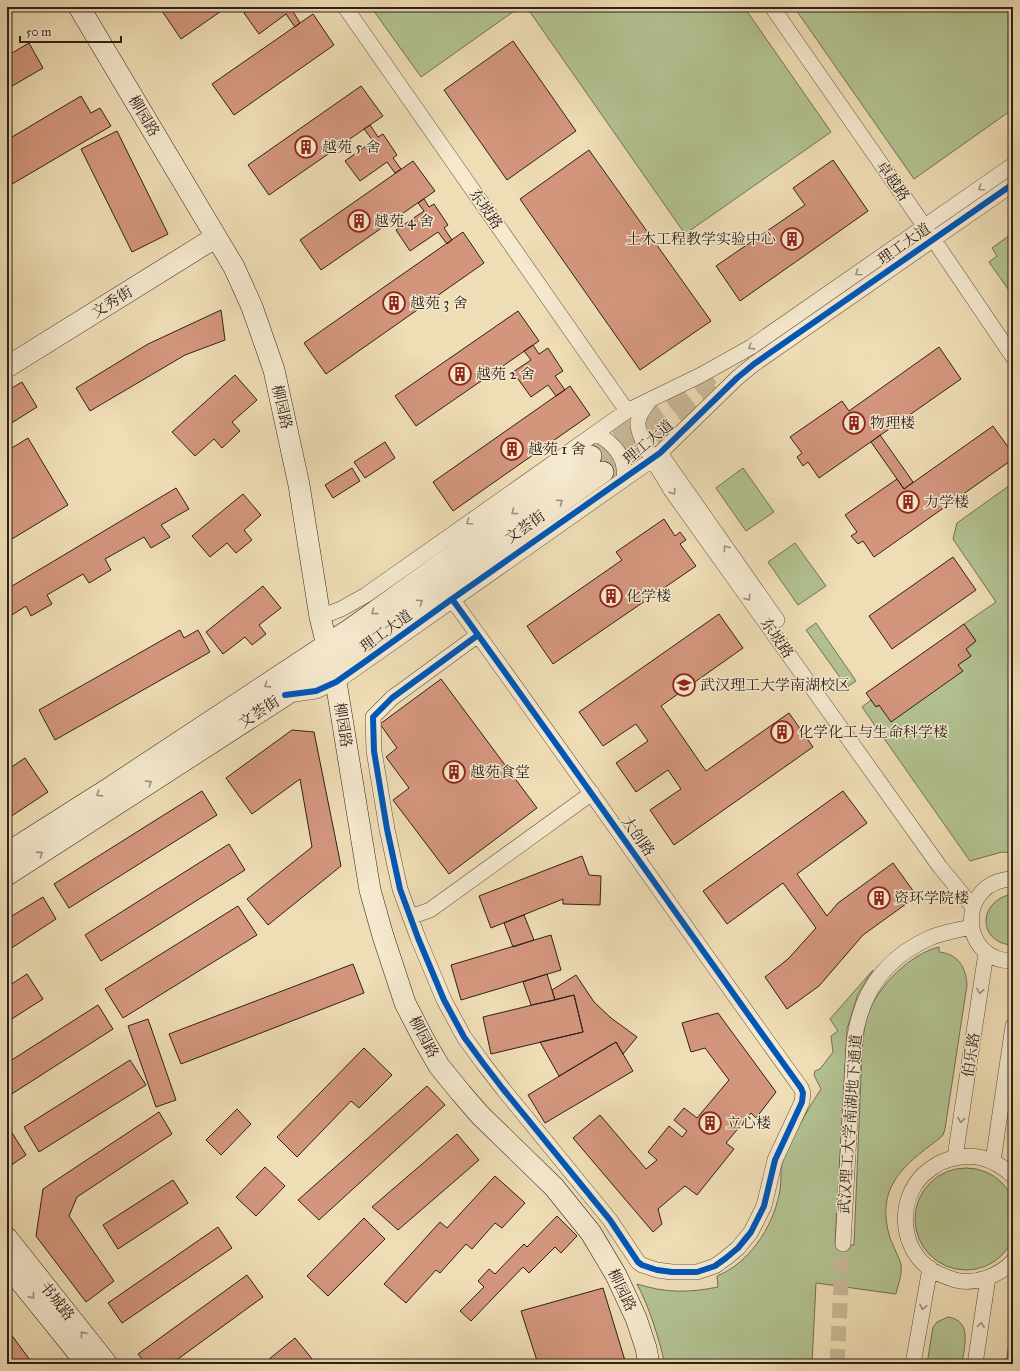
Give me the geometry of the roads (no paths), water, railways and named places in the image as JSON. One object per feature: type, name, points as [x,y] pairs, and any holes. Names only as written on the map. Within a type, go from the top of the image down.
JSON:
[{"type":"street","name":"柳园路","points":[[79,7],[234,267],[252,308],[274,370],[299,485],[320,617],[331,664],[370,890],[405,1003],[439,1066],[480,1115],[554,1187],[591,1233],[616,1275],[636,1318],[650,1364]]},
{"type":"street","name":"东坡路","points":[[345,7],[627,411]]},
{"type":"street","name":"卓越路","points":[[772,7],[1013,357]]},
{"type":"street","name":"理工大道","points":[[331,664],[452,600],[656,456],[737,378],[754,364],[929,233],[1013,165]]},
{"type":"street","name":"理工大道","points":[[320,617],[341,609],[366,595],[627,411],[701,375],[751,347],[929,233],[1013,184]]},
{"type":"street","name":"文秀街","points":[[7,367],[216,237]]},
{"type":"street","name":"东坡路","points":[[651,399],[640,414],[638,425],[641,437],[975,902]]},
{"type":"street","points":[[596,433],[608,441],[618,451],[624,462],[624,478]]},
{"type":"street","name":"文荟街","points":[[7,875],[331,664],[597,464]]},
{"type":"street","name":"大创路","points":[[410,917],[444,1000],[471,1046],[503,1089],[610,1220],[634,1258],[642,1265],[672,1272],[697,1272],[715,1266],[738,1248],[751,1232],[764,1206],[775,1160],[802,1102],[802,1088],[723,980],[592,793],[452,600]]},
{"type":"street","points":[[478,635],[392,698],[373,717],[374,751],[387,829],[400,889],[410,917],[430,910],[592,793]]},
{"type":"street","name":"文荟街","points":[[7,853],[111,787],[331,664]]},
{"type":"street","points":[[1013,879],[1004,879],[988,886],[975,902],[971,916],[971,926],[976,941],[986,952],[1000,960],[1013,961]]},
{"type":"street","name":"武汉理工大学南湖地下通道","points":[[843,1244],[854,1043],[858,1019],[863,1005],[876,980],[903,953],[933,937],[971,926]]},
{"type":"street","name":"伯乐路","points":[[955,1157],[986,952]]},
{"type":"street","points":[[993,1161],[1013,1026]]},
{"type":"street","points":[[1013,1176],[1006,1168],[981,1157],[955,1157],[941,1162],[929,1169],[919,1179],[911,1191],[906,1205],[905,1219],[906,1233],[911,1246],[919,1258],[930,1268],[943,1276],[958,1280],[973,1281],[988,1278],[999,1272],[1013,1261]]},
{"type":"street","name":"书城路","points":[[7,1238],[107,1364]]},
{"type":"street","name":"书城路","points":[[7,1265],[87,1364]]},
{"type":"street","points":[[913,1364],[930,1268]]},
{"type":"street","points":[[975,1364],[988,1278]]},
{"type":"tunnel","points":[[591,456],[711,374]]},
{"type":"tunnel","points":[[603,472],[719,392]]},
{"type":"tunnel","points":[[837,1364],[843,1244]]},
{"type":"place","name":"越苑 5 舍","points":[[306,147]]},
{"type":"place","name":"越苑 4 舍","points":[[359,221]]},
{"type":"place","name":"土木工程教学实验中心","points":[[792,239]]},
{"type":"place","name":"越苑 3 舍","points":[[394,303]]},
{"type":"place","name":"越苑 2 舍","points":[[460,374]]},
{"type":"place","name":"物理楼","points":[[854,423]]},
{"type":"place","name":"越苑 1 舍","points":[[512,449]]},
{"type":"place","name":"力学楼","points":[[908,502]]},
{"type":"place","name":"化学楼","points":[[611,596]]},
{"type":"place","name":"武汉理工大学南湖校区","points":[[684,685]]},
{"type":"place","name":"化学化工与生命科学楼","points":[[782,732]]},
{"type":"place","name":"越苑食堂","points":[[454,772]]},
{"type":"place","name":"资环学院楼","points":[[879,898]]},
{"type":"place","name":"立心楼","points":[[710,1123]]}]
